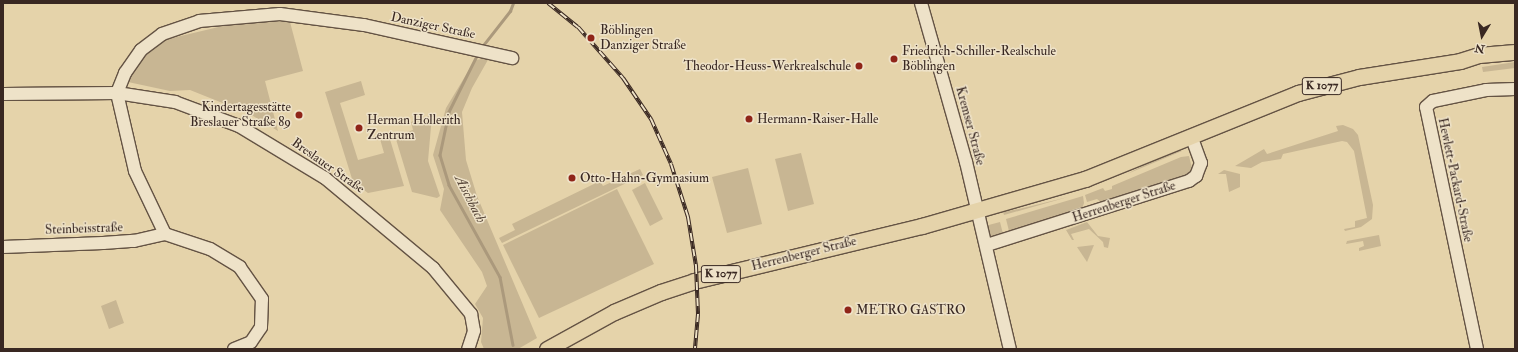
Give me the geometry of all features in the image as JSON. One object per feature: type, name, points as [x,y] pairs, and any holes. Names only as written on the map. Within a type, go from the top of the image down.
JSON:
[{"type":"main road","name":"Herrenberger Straße","points":[[547,349],[614,312],[679,286],[978,211],[1085,180],[1298,93],[1331,83],[1397,70],[1460,61],[1479,55],[1515,52]]},
{"type":"main road","name":"Herrenberger Straße","points":[[1460,61],[1470,64],[1515,58]]},
{"type":"street","name":"Kremser Straße","points":[[921,3],[978,211]]},
{"type":"street","name":"Danziger Straße","points":[[117,93],[133,60],[162,34],[200,21],[224,17],[298,15],[364,25],[512,58]]},
{"type":"street","name":"Hewlett-Packard-Straße","points":[[1477,349],[1426,107],[1433,101],[1486,90],[1515,89]]},
{"type":"street","points":[[117,93],[135,171],[165,234],[210,249],[240,267],[262,299],[261,327],[251,342],[234,349]]},
{"type":"street","name":"Breslauer Straße","points":[[3,94],[117,93],[175,102],[238,126],[325,178],[433,268],[464,302],[474,321],[474,331],[468,349]]},
{"type":"street","name":"Herrenberger Straße","points":[[986,245],[1189,181],[1196,176],[1201,163],[1191,136]]},
{"type":"street","points":[[978,211],[1010,349]]},
{"type":"street","name":"Steinbeisstraße","points":[[3,247],[103,243],[134,240],[165,234]]},
{"type":"shaded area","points":[[248,20],[290,22],[303,71],[265,81],[278,131],[250,114],[190,90],[170,91],[128,82],[135,64],[164,40]]},
{"type":"shaded area","points":[[489,58],[472,88],[462,112],[466,160],[477,196],[537,338],[518,349],[484,349],[481,342],[483,318],[475,304],[487,286],[482,272],[440,210],[444,189],[433,155],[446,108],[475,60]]},
{"type":"shaded area","points":[[1515,62],[1515,68],[1483,72],[1482,67]]},
{"type":"shaded area","points":[[361,81],[365,95],[340,103],[358,160],[384,153],[380,139],[389,136],[404,186],[368,193],[353,182],[325,92]]},
{"type":"shaded area","points":[[432,115],[428,161],[440,196],[437,198],[412,192],[395,136],[413,130],[411,122]]},
{"type":"shaded area","points":[[1343,125],[1353,129],[1358,135],[1373,205],[1372,219],[1361,227],[1345,231],[1344,229],[1355,227],[1355,221],[1367,218],[1354,151],[1347,142],[1342,141],[1283,154],[1281,159],[1262,162],[1251,168],[1235,166],[1264,149],[1267,154],[1338,131],[1336,126]]},
{"type":"shaded area","points":[[1177,151],[1182,151],[1127,174],[1152,161]]},
{"type":"shaded area","points":[[801,153],[814,204],[788,211],[775,159]]},
{"type":"shaded area","points":[[1189,156],[1192,168],[1186,177],[1103,204],[1097,199],[1087,202],[1085,195],[1103,188],[1105,191],[1112,189],[1112,186],[1181,157]]},
{"type":"shaded area","points":[[748,168],[762,224],[727,233],[712,177]]},
{"type":"shaded area","points":[[640,169],[643,175],[502,243],[499,238],[515,230],[512,224],[600,181],[603,186]]},
{"type":"shaded area","points":[[1224,170],[1240,174],[1240,187],[1229,192],[1226,174],[1218,174]]},
{"type":"shaded area","points":[[645,183],[663,219],[650,226],[632,190]]},
{"type":"shaded area","points":[[617,189],[654,264],[539,318],[503,245]]},
{"type":"shaded area","points":[[1083,196],[1084,203],[1081,212],[1010,235],[1006,219]]},
{"type":"shaded area","points":[[1068,197],[1004,215],[1003,212],[1023,208]]},
{"type":"shaded area","points":[[1000,222],[1004,238],[995,239],[988,235],[985,226]]},
{"type":"shaded area","points":[[1087,222],[1098,236],[1110,238],[1108,248],[1104,247],[1103,242],[1089,229],[1071,234],[1074,240],[1072,240],[1066,230]]},
{"type":"shaded area","points":[[1379,235],[1381,246],[1359,251],[1359,248],[1364,246],[1363,241],[1346,244],[1347,241]]},
{"type":"shaded area","points":[[1094,245],[1087,262],[1077,247]]},
{"type":"shaded area","points":[[116,300],[124,323],[109,329],[101,306]]},
{"type":"waterway","name":"Aischbach","points":[[481,48],[510,11],[513,3]]},
{"type":"waterway","name":"Aischbach","points":[[478,54],[449,112],[440,155],[449,185],[500,277],[513,345]]},
{"type":"railway","points":[[548,3],[578,27],[623,78],[651,119],[671,164],[688,217],[696,266],[698,314],[695,349]]},
{"type":"place","name":"Böblingen Danziger Straße","points":[[591,38]]},
{"type":"place","name":"Friedrich-Schiller-Realschule Böblingen","points":[[894,59]]},
{"type":"place","name":"Theodor-Heuss-Werkrealschule","points":[[859,66]]},
{"type":"place","name":"Kindertagesstätte Breslauer Straße 89","points":[[299,115]]},
{"type":"place","name":"Hermann-Raiser-Halle","points":[[749,119]]},
{"type":"place","name":"Herman Hollerith Zentrum","points":[[359,128]]},
{"type":"place","name":"Otto-Hahn-Gymnasium","points":[[572,178]]},
{"type":"place","name":"METRO GASTRO","points":[[848,310]]}]
